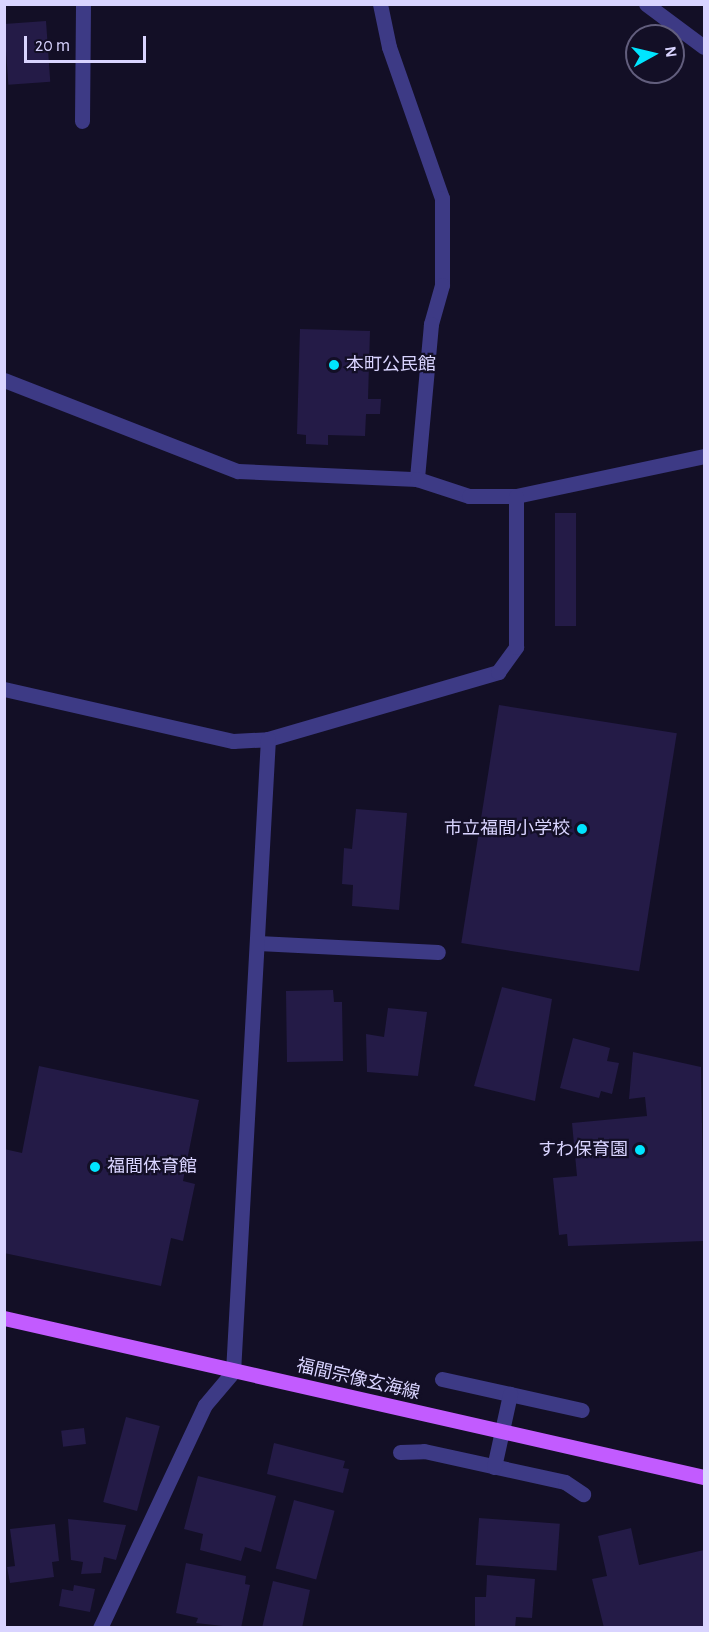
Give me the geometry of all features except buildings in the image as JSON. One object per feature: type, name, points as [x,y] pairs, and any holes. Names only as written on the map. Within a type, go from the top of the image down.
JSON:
[{"type":"main road","name":"福間宗像玄海線","points":[[4,1318],[233,1372],[705,1477]]},
{"type":"street","points":[[82,121],[83,4]]},
{"type":"street","points":[[380,4],[388,47],[442,198],[442,285],[431,324],[417,479]]},
{"type":"street","points":[[646,4],[705,48]]},
{"type":"street","points":[[4,380],[238,471],[417,479],[469,496],[516,496],[705,456]]},
{"type":"street","points":[[4,689],[234,741],[268,739],[498,672],[516,647],[516,496]]},
{"type":"street","points":[[100,1628],[205,1405],[233,1372],[268,739]]},
{"type":"street","points":[[258,943],[438,952]]},
{"type":"street","points":[[442,1379],[582,1410]]},
{"type":"street","points":[[494,1467],[510,1394]]},
{"type":"street","points":[[400,1452],[494,1467],[565,1482],[583,1494]]},
{"type":"place","name":"本町公民館","points":[[334,365]]},
{"type":"place","name":"市立福間小学校","points":[[582,829]]},
{"type":"place","name":"すわ保育園","points":[[640,1150]]},
{"type":"place","name":"福間体育館","points":[[95,1167]]}]
